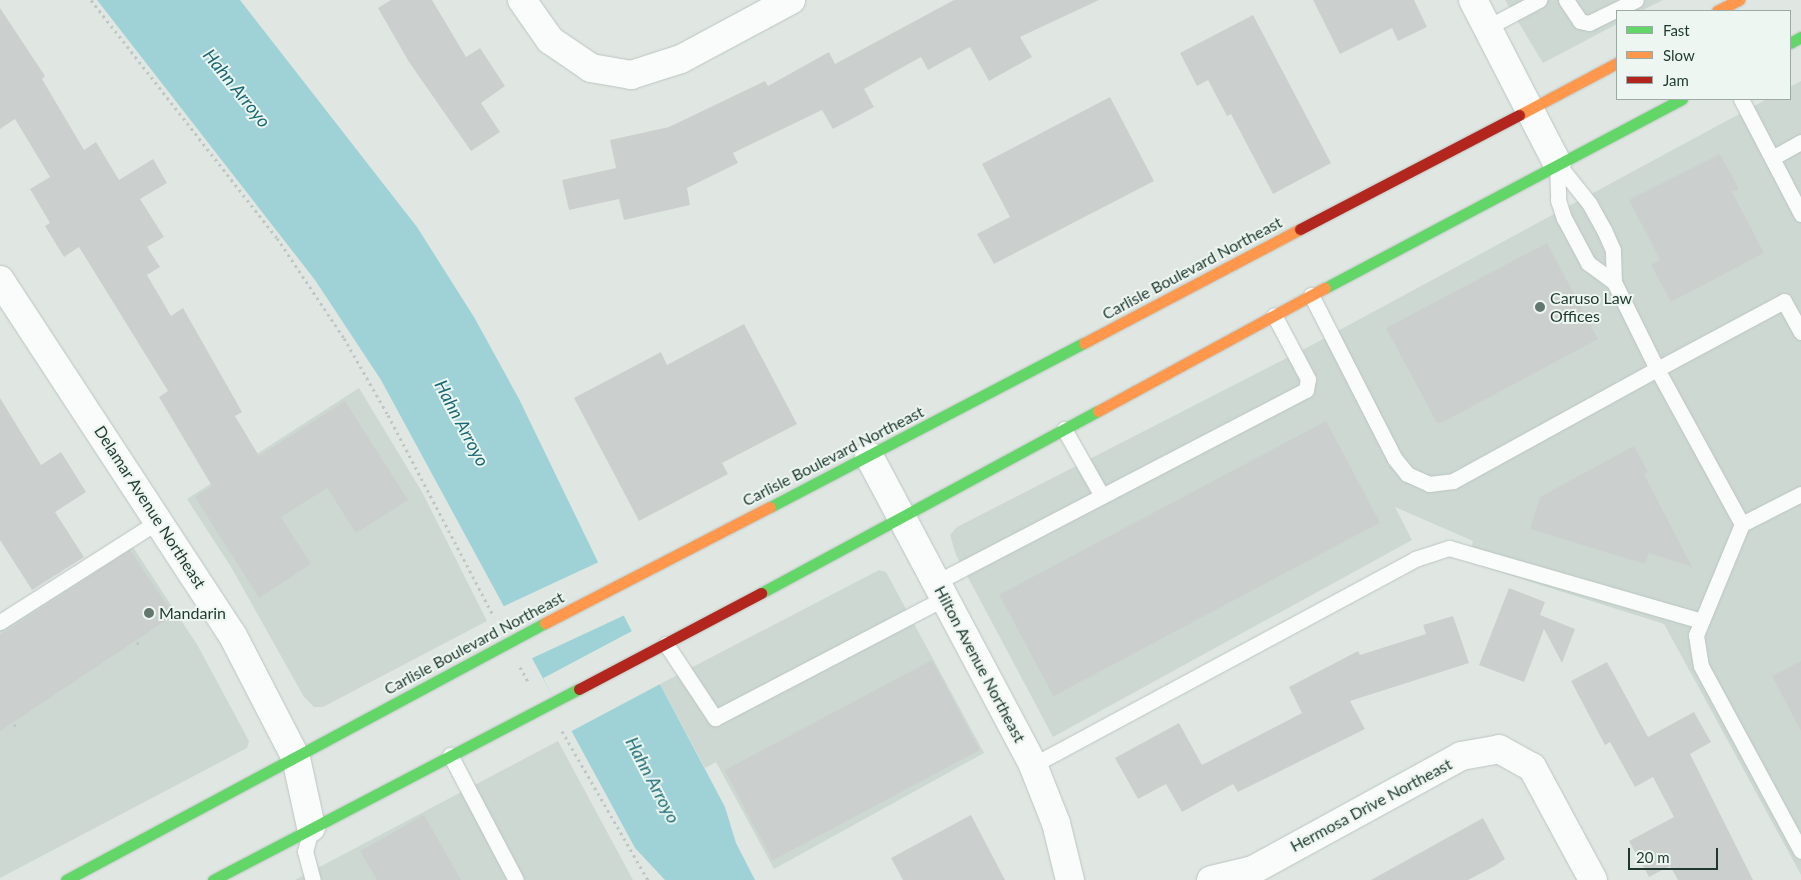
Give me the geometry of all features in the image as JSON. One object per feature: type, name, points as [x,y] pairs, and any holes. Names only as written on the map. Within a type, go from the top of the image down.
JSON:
[{"type":"main road","points":[[1719,10],[1739,0]]},
{"type":"main road","name":"Carlisle Boulevard Northeast","points":[[71,878],[511,640],[869,456],[1616,64]]},
{"type":"main road","points":[[213,880],[311,827],[651,652],[1557,163],[1680,100]]},
{"type":"street","points":[[522,0],[550,40],[591,68],[631,75],[681,59],[792,0]]},
{"type":"street","points":[[1472,0],[1488,27],[1557,163]]},
{"type":"street","name":"Delamar Avenue Northeast","points":[[0,280],[160,520],[233,636],[296,758],[311,827]]},
{"type":"street","name":"Hilton Avenue Northeast","points":[[869,456],[1033,766],[1056,823],[1070,880]]},
{"type":"street","name":"Hermosa Drive Northeast","points":[[1211,880],[1252,870],[1461,756],[1499,749],[1532,767],[1593,880]]},
{"type":"lane","points":[[1488,27],[1539,0]]},
{"type":"lane","points":[[1566,0],[1580,21],[1588,23],[1636,0]]},
{"type":"lane","points":[[1742,100],[1801,214]]},
{"type":"lane","points":[[1772,158],[1801,142]]},
{"type":"lane","points":[[1557,163],[1558,200],[1564,218],[1588,263],[1614,282]]},
{"type":"lane","points":[[1557,163],[1589,204],[1604,230],[1613,250],[1614,282],[1657,369],[1742,524]]},
{"type":"lane","points":[[1311,295],[1395,459],[1408,474],[1429,484],[1453,481],[1784,301],[1801,332]]},
{"type":"lane","points":[[666,644],[715,718],[1102,496],[1306,390],[1308,379],[1274,315]]},
{"type":"lane","points":[[1064,429],[1102,496]]},
{"type":"lane","points":[[1801,494],[1742,524],[1696,635],[1700,666],[1801,851]]},
{"type":"lane","points":[[0,622],[160,520]]},
{"type":"lane","points":[[1033,766],[1415,559],[1449,548],[1702,621]]},
{"type":"lane","points":[[450,755],[516,880]]},
{"type":"lane","points":[[311,827],[305,851],[313,880]]},
{"type":"path","points":[[90,0],[277,238],[344,338],[388,414],[547,705],[648,880]]},
{"type":"path","points":[[174,618],[182,613]]},
{"type":"shaded area","points":[[1505,0],[1663,0],[1643,10],[1616,10],[1616,25],[1543,63]]},
{"type":"shaded area","points":[[1801,81],[1801,875],[1664,624],[1468,562],[1473,541],[1395,507],[1412,540],[1053,737],[956,555],[950,535],[957,527],[1310,346],[1765,100],[1791,100],[1791,86]]},
{"type":"shaded area","points":[[359,388],[422,492],[487,621],[323,707],[314,707],[304,697],[231,567],[187,499]]},
{"type":"shaded area","points":[[131,544],[198,646],[249,741],[247,748],[0,878],[0,631]]},
{"type":"shaded area","points":[[879,570],[886,572],[984,753],[774,869],[716,762],[705,768],[660,684]]},
{"type":"shaded area","points":[[558,741],[633,880],[295,880]]},
{"type":"water","name":"Hahn Arroyo","points":[[97,0],[240,0],[417,227],[474,317],[519,399],[627,622],[725,807],[736,843],[755,880],[665,880],[635,848],[381,380],[315,280]]},
{"type":"pier","points":[[601,561],[626,614],[527,661],[502,607]]},
{"type":"pier","points":[[634,630],[662,683],[571,731],[543,678]]},
{"type":"building","points":[[391,0],[432,0],[466,57],[480,48],[505,86],[481,103],[500,132],[471,151],[409,62],[378,8]]},
{"type":"building","points":[[954,0],[1099,0],[1020,37],[1032,57],[989,81],[970,47],[928,70],[921,57],[864,89],[874,107],[833,129],[822,110],[733,153],[738,163],[687,188],[690,205],[624,220],[619,199],[569,210],[562,180],[616,168],[610,140],[669,127],[765,81],[768,86],[829,52],[835,64]]},
{"type":"building","points":[[1313,0],[1414,0],[1427,27],[1398,41],[1392,28],[1340,54]]},
{"type":"building","points":[[0,8],[45,76],[42,79],[84,150],[96,142],[119,180],[153,159],[167,183],[140,199],[164,237],[147,247],[160,267],[147,275],[171,316],[183,308],[242,412],[235,416],[259,456],[345,401],[408,500],[356,533],[327,488],[281,517],[311,564],[259,598],[195,497],[212,486],[159,397],[168,391],[79,247],[64,257],[45,226],[50,223],[30,189],[50,177],[15,119],[0,129]]},
{"type":"building","points":[[1253,15],[1331,163],[1273,194],[1231,114],[1227,116],[1208,80],[1197,86],[1180,53]]},
{"type":"building","points":[[1110,97],[1154,181],[994,264],[977,234],[1010,217],[982,164]]},
{"type":"building","points":[[1720,154],[1739,189],[1732,192],[1764,253],[1671,302],[1651,265],[1660,260],[1629,200]]},
{"type":"building","points":[[1547,243],[1598,339],[1443,422],[1437,423],[1386,328]]},
{"type":"building","points":[[744,324],[797,424],[722,463],[728,474],[639,521],[574,398],[661,352],[667,365]]},
{"type":"building","points":[[0,398],[41,465],[61,452],[86,492],[55,512],[84,557],[32,590],[0,540]]},
{"type":"building","points":[[1326,421],[1380,523],[1053,696],[999,595]]},
{"type":"building","points":[[1634,446],[1648,472],[1644,474],[1692,567],[1649,553],[1645,564],[1530,529],[1540,497]]},
{"type":"building","points":[[130,550],[174,615],[0,731],[0,635]]},
{"type":"building","points":[[1509,588],[1545,602],[1540,615],[1575,629],[1562,663],[1544,629],[1524,682],[1479,665]]},
{"type":"building","points":[[1453,616],[1469,663],[1350,701],[1365,729],[1238,792],[1233,784],[1182,812],[1166,784],[1138,799],[1115,758],[1179,723],[1202,765],[1302,713],[1289,687],[1358,651],[1360,655],[1426,634],[1423,625]]},
{"type":"building","points":[[932,660],[980,750],[772,860],[725,770]]},
{"type":"building","points":[[1801,661],[1801,731],[1772,676]]},
{"type":"building","points":[[1607,662],[1648,737],[1694,712],[1711,742],[1690,754],[1753,880],[1678,880],[1670,866],[1649,877],[1629,841],[1674,817],[1653,777],[1635,787],[1610,742],[1605,745],[1571,681]]},
{"type":"building","points":[[424,815],[461,880],[377,880],[360,851]]},
{"type":"building","points":[[971,815],[1005,880],[903,880],[891,858]]},
{"type":"building","points":[[1483,818],[1505,859],[1493,867],[1468,880],[1371,880]]},
{"type":"traffic: fast","points":[[1791,42],[1801,37]]},
{"type":"traffic: fast","points":[[1325,288],[1680,100]]},
{"type":"traffic: fast","points":[[770,507],[1084,343]]},
{"type":"traffic: fast","points":[[761,593],[1098,411]]},
{"type":"traffic: fast","points":[[66,880],[545,623]]},
{"type":"traffic: fast","points":[[213,880],[579,689]]},
{"type":"traffic: slow","points":[[1719,10],[1739,0]]},
{"type":"traffic: slow","points":[[1519,115],[1616,64]]},
{"type":"traffic: slow","points":[[1084,343],[1300,229]]},
{"type":"traffic: slow","points":[[1098,411],[1325,288]]},
{"type":"traffic: slow","points":[[545,623],[770,507]]},
{"type":"traffic: jam","points":[[1300,229],[1519,115]]},
{"type":"traffic: jam","points":[[579,689],[761,593]]},
{"type":"place","name":"Caruso Law Offices","points":[[1540,307]]},
{"type":"place","name":"Mandarin","points":[[149,613]]}]
